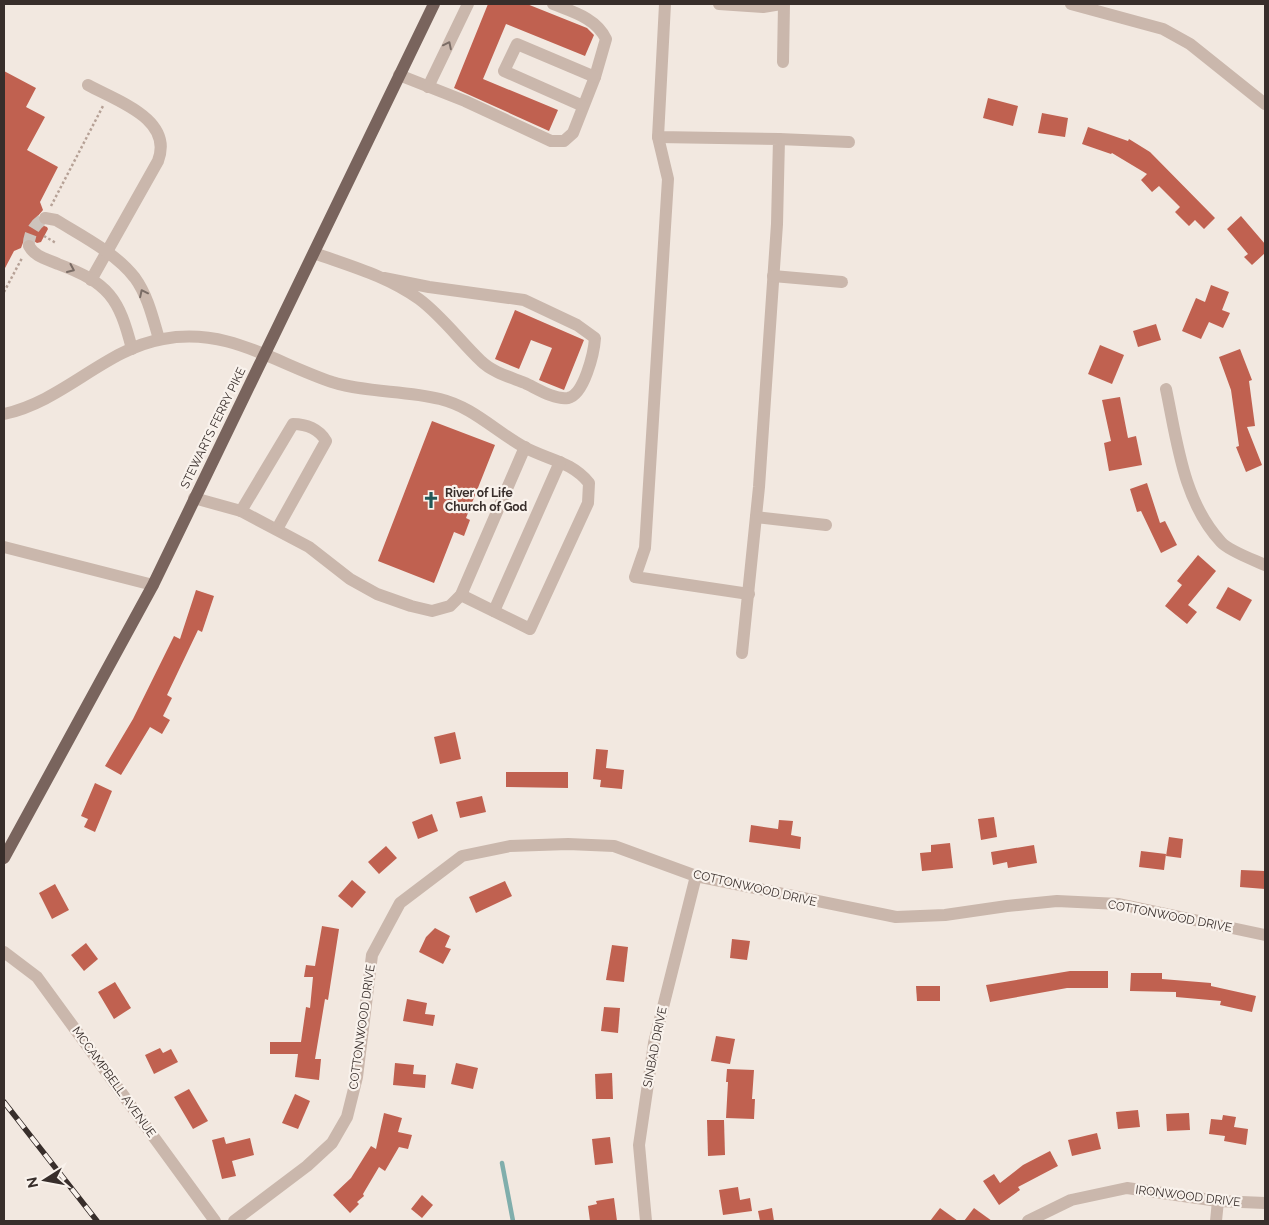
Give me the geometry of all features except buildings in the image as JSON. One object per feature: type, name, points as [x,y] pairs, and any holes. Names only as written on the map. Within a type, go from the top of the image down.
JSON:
[{"type":"main road","name":"STEWARTS FERRY PIKE","points":[[4,858],[153,585],[434,4]]},
{"type":"street","points":[[428,87],[468,4]]},
{"type":"street","points":[[399,75],[551,141],[564,141],[573,133],[595,77],[606,39],[601,29],[586,18],[553,4]]},
{"type":"street","points":[[665,4],[658,137],[668,179],[645,548],[635,577],[749,594]]},
{"type":"street","points":[[719,4],[763,7],[783,4],[783,62]]},
{"type":"street","points":[[1071,4],[1163,29],[1190,44],[1265,104]]},
{"type":"street","points":[[583,106],[504,71],[517,44],[595,77]]},
{"type":"street","points":[[88,85],[148,119],[157,130],[162,145],[158,162],[92,280]]},
{"type":"street","points":[[658,137],[849,142]]},
{"type":"street","points":[[742,652],[756,517],[774,276],[779,139]]},
{"type":"street","points":[[45,218],[56,220],[128,270],[139,284],[148,302],[159,340]]},
{"type":"street","points":[[29,246],[36,254],[92,280],[108,292],[117,303],[123,317],[132,349]]},
{"type":"street","points":[[314,253],[384,278],[429,287],[524,300],[577,325],[595,338],[594,350],[579,392],[568,398],[555,396],[499,372],[481,362],[466,343],[419,299],[384,278]]},
{"type":"street","points":[[774,276],[842,282]]},
{"type":"street","points":[[4,414],[50,398],[105,363],[132,349],[159,340],[181,336],[215,338],[265,353],[333,382],[375,391],[439,398],[469,409],[525,448],[578,470],[589,483],[588,503],[530,629],[461,595]]},
{"type":"street","points":[[1166,389],[1185,476],[1198,508],[1222,544],[1265,566]]},
{"type":"street","points":[[242,511],[293,424],[302,424],[322,433],[326,441],[277,529]]},
{"type":"street","points":[[194,498],[242,511],[277,529],[309,547],[350,579],[377,594],[411,606],[432,610],[450,606],[461,595],[525,448]]},
{"type":"street","points":[[494,611],[560,462]]},
{"type":"street","points":[[756,517],[826,525]]},
{"type":"street","points":[[4,547],[153,585]]},
{"type":"street","name":"COTTONWOOD DRIVE","points":[[234,1221],[307,1166],[332,1143],[347,1117],[356,1077],[372,955],[400,903],[462,856],[510,846],[568,844],[614,846],[696,876],[896,916],[945,915],[1007,906],[1057,902],[1119,904],[1265,935]]},
{"type":"street","name":"SINBAD DRIVE","points":[[646,1221],[639,1145],[654,1043],[696,876]]},
{"type":"street","name":"MCCAMPBELL AVENUE","points":[[4,952],[37,978],[215,1221]]},
{"type":"street","name":"IRONWOOD DRIVE","points":[[1028,1221],[1071,1200],[1127,1188],[1218,1201],[1265,1203]]},
{"type":"street","points":[[1216,1221],[1218,1201]]},
{"type":"path","points":[[45,218],[108,96]]},
{"type":"path","points":[[44,236],[56,243]]},
{"type":"path","points":[[4,292],[29,246]]},
{"type":"waterway","points":[[502,1163],[513,1221]]},
{"type":"tunnel","points":[[29,246],[33,230],[45,218]]},
{"type":"railway","points":[[4,1102],[97,1221]]},
{"type":"place","name":"River of Life Church of God","points":[[431,500]]}]
